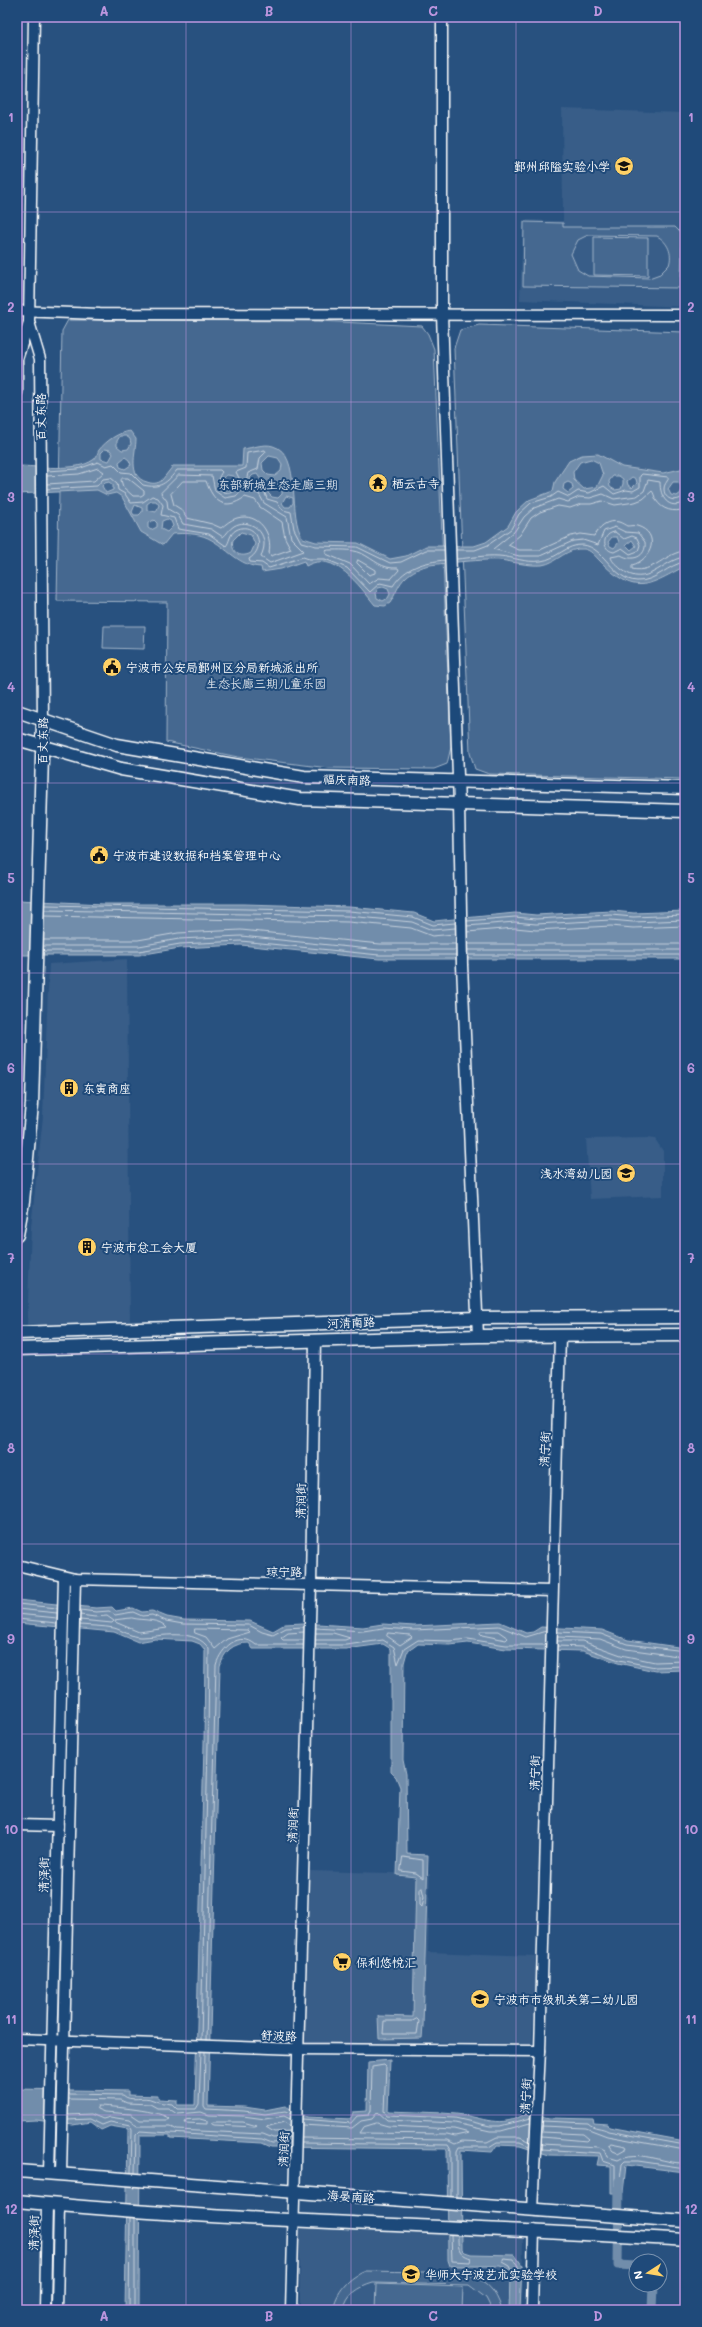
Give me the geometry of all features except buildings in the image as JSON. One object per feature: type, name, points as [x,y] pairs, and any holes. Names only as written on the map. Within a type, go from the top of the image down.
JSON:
[{"type":"main road","name":"福庆南路","points":[[17,711],[43,721],[117,744],[304,777],[685,788]]},
{"type":"main road","name":"百丈东路","points":[[17,1235],[24,1195],[32,1104],[43,721]]},
{"type":"main road","name":"福庆南路","points":[[17,739],[121,769],[300,798],[459,805],[685,811]]},
{"type":"main road","name":"河清南路","points":[[17,1333],[477,1318],[685,1317]]},
{"type":"main road","name":"河清南路","points":[[17,1350],[478,1336],[685,1335]]},
{"type":"main road","name":"海晏南路","points":[[17,2171],[685,2222]]},
{"type":"main road","points":[[17,2201],[294,2220],[534,2230],[685,2240]]},
{"type":"street","points":[[29,316],[34,17]]},
{"type":"street","points":[[442,17],[442,314],[450,587],[459,805],[462,965],[478,1336]]},
{"type":"street","points":[[17,311],[29,316],[100,314],[685,315]]},
{"type":"street","name":"百丈东路","points":[[17,393],[17,359],[29,316]]},
{"type":"street","name":"百丈东路","points":[[29,316],[40,359],[43,721]]},
{"type":"street","name":"清宁街","points":[[532,2210],[540,2051],[560,1336]]},
{"type":"street","name":"清润街","points":[[291,2310],[312,1585],[315,1340]]},
{"type":"street","name":"琼宁路","points":[[17,1565],[75,1579],[552,1590]]},
{"type":"street","name":"清泽街","points":[[49,2173],[64,1576]]},
{"type":"street","name":"清泽街","points":[[61,2174],[75,1579]]},
{"type":"street","points":[[17,1825],[58,1826]]},
{"type":"street","name":"舒波路","points":[[17,2039],[298,2049],[540,2051]]},
{"type":"street","name":"清泽街","points":[[44,2310],[47,2204]]},
{"type":"street","points":[[57,2310],[59,2205]]},
{"type":"street","points":[[532,2310],[534,2230]]},
{"type":"shaded area","name":"鄞州邱隘实验小学","points":[[562,109],[685,113],[685,307],[520,300],[523,220],[563,221]]},
{"type":"shaded area","points":[[127,959],[130,1323],[27,1325],[31,1227],[43,1116],[49,964]]},
{"type":"shaded area","name":"浅水湾幼儿园","points":[[586,1139],[655,1139],[663,1151],[663,1196],[590,1199]]},
{"type":"shaded area","points":[[310,1871],[430,1874],[428,1952],[537,1956],[532,2046],[425,2042],[304,2045]]},
{"type":"shaded area","name":"华师大宁波艺术实验学校","points":[[300,2227],[523,2238],[522,2310],[300,2310]]},
{"type":"green space","points":[[524,222],[563,223],[563,227],[675,227],[682,234],[681,288],[523,286]],"holes":[[[588,235],[657,236],[667,245],[670,253],[670,261],[669,265],[660,274],[649,278],[588,276],[578,270],[571,254],[578,240]]]},
{"type":"green space","points":[[594,237],[648,238],[648,276],[594,275]]},
{"type":"green space","name":"东部新城生态走廊三期","points":[[68,320],[318,321],[422,326],[428,334],[434,349],[451,747],[447,764],[434,769],[329,768],[238,757],[166,742],[167,602],[57,601],[62,331]]},
{"type":"green space","points":[[479,325],[685,332],[685,779],[489,774],[475,769],[470,753],[454,348],[460,330]]},
{"type":"green space","points":[[104,626],[145,626],[144,649],[103,648]]},
{"type":"green space","points":[[366,2271],[450,2273],[472,2276],[490,2287],[497,2297],[502,2310],[492,2310],[486,2298],[469,2285],[373,2283],[354,2292],[347,2300],[344,2310],[333,2310],[337,2297],[344,2286],[354,2277]]},
{"type":"green space","points":[[376,2284],[463,2287],[462,2310],[375,2310]]},
{"type":"water","points":[[130,431],[136,439],[134,464],[137,475],[149,483],[157,483],[162,480],[173,466],[242,466],[243,449],[262,445],[273,446],[282,451],[288,461],[291,473],[298,529],[303,538],[316,542],[358,543],[390,559],[406,556],[426,546],[474,546],[486,542],[508,526],[516,512],[529,500],[553,491],[555,482],[569,461],[582,455],[598,454],[622,467],[663,473],[685,468],[683,479],[685,483],[685,566],[650,583],[632,584],[623,580],[612,572],[591,552],[584,549],[572,550],[547,564],[542,565],[500,560],[436,564],[417,570],[406,577],[390,603],[385,606],[375,605],[354,580],[345,572],[326,562],[316,562],[306,566],[304,561],[281,569],[262,572],[261,567],[253,566],[239,560],[215,542],[199,535],[172,534],[163,545],[141,532],[122,497],[116,493],[107,495],[97,490],[17,494],[17,466],[67,467],[86,464],[96,457],[99,450],[105,443],[117,435]],"holes":[[[120,436],[126,436],[130,439],[131,444],[128,449],[122,450],[117,446],[117,441]],[[105,449],[110,450],[113,454],[109,461],[101,459],[101,453]],[[269,456],[278,458],[282,464],[281,471],[275,476],[268,475],[263,470],[262,463]],[[125,457],[129,460],[131,465],[125,469],[120,467],[119,462]],[[591,459],[599,463],[603,475],[597,487],[584,489],[574,480],[573,472],[580,462]],[[257,474],[261,480],[258,484],[253,484],[250,478],[253,475]],[[227,475],[233,476],[236,480],[235,486],[230,489],[225,488],[222,483],[223,478]],[[613,476],[619,476],[623,479],[621,489],[615,490],[610,487],[609,481]],[[632,477],[636,479],[637,483],[632,488],[628,485],[627,481]],[[109,482],[113,485],[113,490],[106,493],[102,486]],[[568,482],[572,484],[573,489],[568,493],[563,489],[564,484]],[[673,482],[678,482],[682,487],[681,493],[677,496],[671,495],[668,489]],[[274,483],[279,485],[282,489],[282,494],[278,498],[272,497],[268,493],[269,487]],[[286,496],[293,498],[293,503],[290,507],[285,507],[282,503]],[[151,501],[156,501],[159,505],[156,512],[147,510],[147,504]],[[135,505],[142,508],[142,512],[139,515],[134,515],[132,512]],[[167,519],[171,521],[173,526],[167,532],[161,529],[162,521]],[[154,520],[157,523],[157,527],[151,530],[148,528],[148,523]],[[241,532],[251,535],[255,544],[251,553],[247,555],[240,555],[234,551],[232,544],[233,540]],[[612,537],[617,537],[619,542],[614,548],[610,546],[608,542]],[[632,540],[636,546],[631,550],[626,545]],[[383,587],[388,589],[390,594],[388,598],[383,601],[377,598],[376,593],[378,588]]]},
{"type":"water","points":[[17,900],[104,904],[244,904],[349,907],[414,913],[434,921],[515,913],[536,915],[612,911],[634,913],[685,911],[685,959],[379,959],[241,945],[180,948],[139,955],[17,955]]},
{"type":"water","points":[[17,1600],[96,1608],[112,1607],[116,1611],[133,1608],[142,1612],[152,1611],[167,1617],[184,1620],[250,1621],[273,1631],[285,1624],[303,1623],[363,1627],[383,1624],[414,1626],[500,1622],[526,1633],[533,1632],[541,1627],[602,1630],[628,1640],[685,1648],[685,1670],[655,1671],[618,1663],[583,1651],[506,1649],[468,1643],[450,1645],[418,1644],[407,1652],[404,1663],[403,1760],[406,1774],[407,1854],[428,1855],[423,2026],[422,2038],[379,2039],[378,2016],[413,2017],[416,1877],[397,1875],[400,1787],[396,1777],[391,1772],[391,1649],[383,1644],[346,1649],[253,1649],[249,1643],[243,1643],[230,1649],[224,1656],[220,1666],[208,2106],[244,2107],[265,2110],[285,2106],[307,2117],[351,2119],[353,2112],[367,2111],[368,2062],[390,2060],[388,2111],[456,2114],[500,2122],[517,2118],[527,2113],[549,2118],[593,2119],[594,2123],[608,2124],[609,2127],[685,2141],[685,2172],[626,2165],[623,2193],[611,2193],[611,2166],[597,2165],[599,2156],[548,2155],[520,2146],[497,2145],[492,2152],[461,2150],[462,2249],[471,2254],[515,2255],[522,2265],[520,2310],[509,2310],[510,2276],[507,2269],[501,2266],[450,2266],[448,2260],[447,2149],[271,2147],[262,2143],[170,2138],[170,2135],[140,2135],[139,2310],[125,2310],[128,2129],[110,2126],[101,2130],[90,2122],[73,2125],[36,2120],[17,2121],[17,2089],[128,2091],[128,2095],[158,2096],[158,2099],[177,2100],[177,2105],[195,2105],[205,1650],[200,1644],[192,1641],[155,1639],[138,1642],[114,1632],[17,1623]]},
{"type":"waterway","points":[[619,2181],[618,2265],[628,2266]]},
{"type":"waterway","points":[[652,2310],[653,2293]]},
{"type":"place","name":"鄞州邱隘实验小学","points":[[624,166]]},
{"type":"place","name":"栖云古寺","points":[[378,483]]},
{"type":"place","name":"宁波市公安局鄞州区分局新城派出所","points":[[112,667]]},
{"type":"place","name":"宁波市建设数据和档案管理中心","points":[[99,855]]},
{"type":"place","name":"东寅商座","points":[[69,1088]]},
{"type":"place","name":"浅水湾幼儿园","points":[[626,1173]]},
{"type":"place","name":"宁波市总工会大厦","points":[[87,1247]]},
{"type":"place","name":"保利悠悦汇","points":[[342,1962]]},
{"type":"place","name":"宁波市市级机关第二幼儿园","points":[[480,1999]]},
{"type":"place","name":"华师大宁波艺术实验学校","points":[[411,2274]]},
{"type":"park label","name":"生态长廊三期儿童乐园","points":[[266,683]]}]
